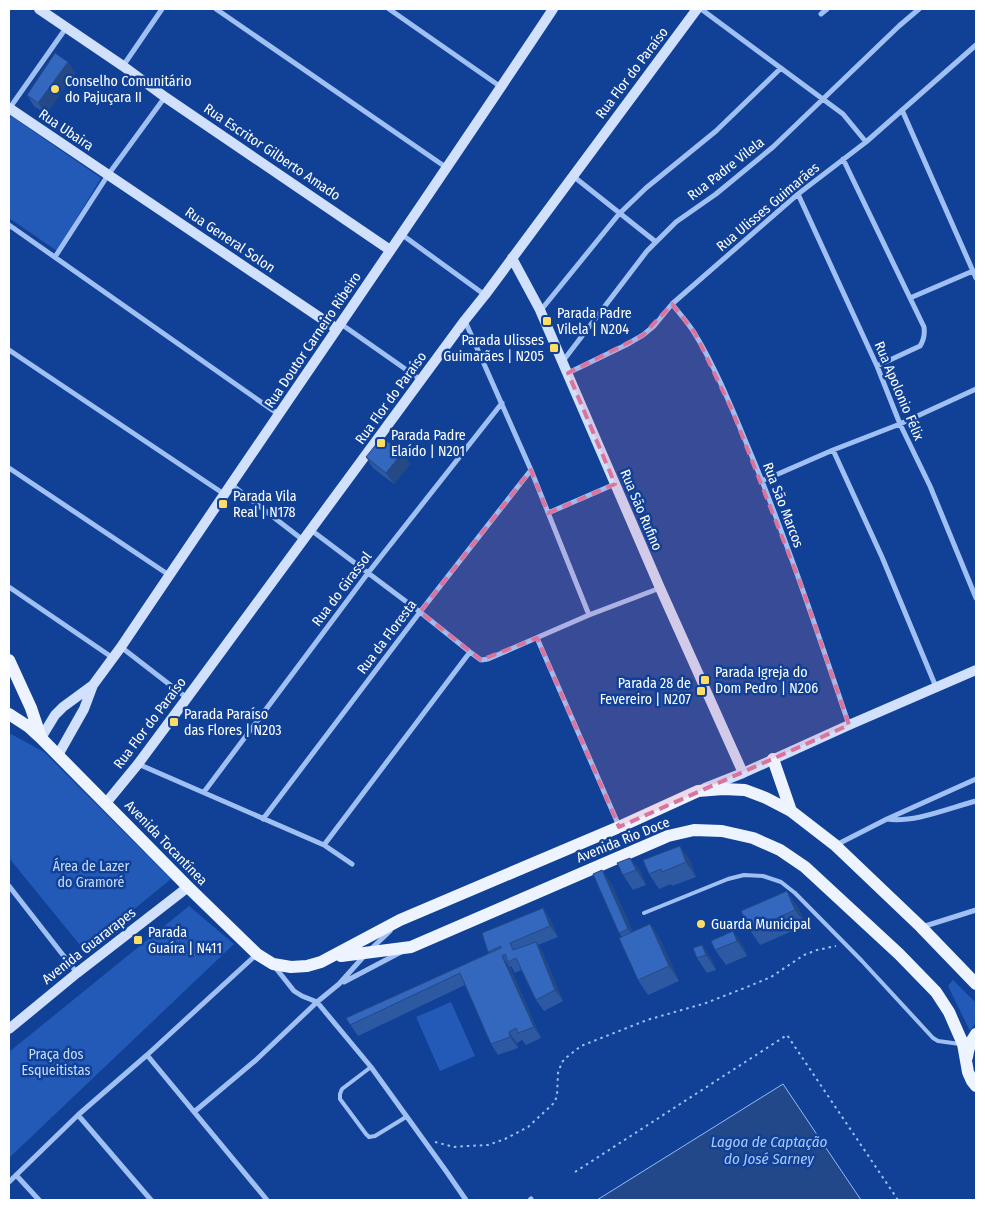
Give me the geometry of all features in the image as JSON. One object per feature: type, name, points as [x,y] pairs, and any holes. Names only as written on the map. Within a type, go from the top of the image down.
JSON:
[{"type":"main road","name":"Avenida Tocantínea","points":[[9,660],[31,708],[41,738]]},
{"type":"main road","name":"Avenida Tocantínea","points":[[9,714],[29,727],[41,738],[256,954],[273,964]]},
{"type":"main road","points":[[773,760],[791,811]]},
{"type":"main road","name":"Avenida Rio Doce","points":[[273,964],[291,967],[307,966],[321,962],[400,920],[620,827],[698,791],[745,790],[791,811],[835,845],[921,927],[976,984]]},
{"type":"main road","name":"Avenida Rio Doce","points":[[331,957],[411,947],[668,836],[694,830],[722,832],[753,838],[780,850],[805,867],[899,954],[936,992],[949,1012],[962,1044],[968,1072],[976,1086]]},
{"type":"main road","points":[[967,1062],[968,1050],[976,1034]]},
{"type":"street","name":"Rua Escritor Gilberto Amado","points":[[39,9],[390,250]]},
{"type":"street","points":[[123,66],[162,9]]},
{"type":"street","points":[[216,9],[447,168]]},
{"type":"street","points":[[388,9],[501,87]]},
{"type":"street","name":"Rua Doutor Carneiro Ribeiro","points":[[58,755],[84,709],[94,684],[232,485],[553,9]]},
{"type":"street","name":"Rua Flor do Paraíso","points":[[106,803],[138,764],[697,9]]},
{"type":"street","points":[[701,9],[843,114],[866,142]]},
{"type":"street","points":[[821,14],[827,9]]},
{"type":"street","name":"Rua Padre Vilela","points":[[563,361],[647,251],[676,222],[716,194],[774,147],[919,9]]},
{"type":"street","points":[[9,108],[66,28]]},
{"type":"street","name":"Rua Ulisses Guimarães","points":[[568,373],[643,335],[654,326],[672,304],[798,194],[866,142],[976,45]]},
{"type":"street","points":[[540,310],[620,213],[646,188],[716,130],[781,68]]},
{"type":"street","points":[[55,257],[108,175],[165,97]]},
{"type":"street","name":"Rua Ubaira","points":[[9,108],[108,175]]},
{"type":"street","points":[[902,110],[976,278]]},
{"type":"street","points":[[843,160],[924,327],[924,341],[920,346],[877,366]]},
{"type":"street","name":"Rua General Solon","points":[[108,175],[421,380]]},
{"type":"street","points":[[573,176],[656,242]]},
{"type":"street","name":"Rua Apolonio Félix","points":[[798,194],[877,366],[900,424],[930,486],[976,598]]},
{"type":"street","points":[[10,228],[55,257],[279,415]]},
{"type":"street","points":[[401,234],[485,295]]},
{"type":"street","name":"Rua São Rufino","points":[[512,258],[540,310],[563,361],[660,588],[743,773]]},
{"type":"street","points":[[910,298],[973,270]]},
{"type":"street","name":"Rua São Marcos","points":[[672,304],[694,333],[709,360],[762,481],[804,590],[849,725]]},
{"type":"street","points":[[465,320],[531,470],[589,615]]},
{"type":"street","points":[[9,350],[225,494]]},
{"type":"street","points":[[762,481],[832,450],[900,424],[976,389]]},
{"type":"street","name":"Rua do Girassol","points":[[204,792],[368,573],[502,402]]},
{"type":"street","points":[[832,450],[882,557],[936,687]]},
{"type":"street","points":[[9,468],[169,576]]},
{"type":"street","name":"Rua da Floresta","points":[[264,819],[420,612],[531,470]]},
{"type":"street","points":[[548,513],[615,484]]},
{"type":"street","points":[[232,485],[303,540]]},
{"type":"street","points":[[311,530],[470,652],[484,660],[589,615],[660,588]]},
{"type":"street","points":[[9,587],[113,658]]},
{"type":"street","points":[[538,638],[620,827]]},
{"type":"street","points":[[121,647],[187,698]]},
{"type":"street","points":[[324,845],[470,652]]},
{"type":"street","points":[[698,791],[773,760],[976,670]]},
{"type":"street","name":"Rua Doutor Carneiro Ribeiro","points":[[41,738],[58,712],[94,684]]},
{"type":"street","points":[[138,764],[324,845],[352,864]]},
{"type":"street","points":[[835,845],[887,819],[976,779]]},
{"type":"street","points":[[887,819],[914,818],[976,801]]},
{"type":"street","points":[[9,886],[77,973]]},
{"type":"street","name":"Avenida Guararapes","points":[[9,1028],[188,887]]},
{"type":"street","points":[[921,927],[976,910]]},
{"type":"street","name":"Avenida Rio Doce","points":[[194,1112],[256,1060],[317,1002],[339,984],[400,920]]},
{"type":"street","name":"Avenida Rio Doce","points":[[339,984],[411,947]]},
{"type":"street","points":[[9,1182],[78,1115],[147,1055],[256,954]]},
{"type":"street","points":[[273,964],[294,991],[317,1002],[371,1068],[466,1200]]},
{"type":"street","points":[[147,1055],[267,1200]]},
{"type":"street","points":[[78,1115],[151,1200]]},
{"type":"street","points":[[16,1175],[39,1200]]},
{"type":"lane","points":[[644,913],[728,879],[744,876],[763,876],[781,882],[795,893],[846,944],[933,1038],[938,1041],[962,1044]]},
{"type":"lane","points":[[371,1068],[342,1089],[340,1099],[369,1137],[375,1136],[406,1117]]},
{"type":"path","points":[[421,1138],[454,1147],[488,1145],[505,1139],[528,1127],[554,1103],[557,1096],[558,1073],[562,1062],[581,1046],[647,1020],[706,1003],[755,984],[771,977],[817,950],[846,944]]},
{"type":"path","points":[[575,1172],[787,1035],[898,1200]]},
{"type":"highlighted area","points":[[672,304],[695,333],[732,410],[803,590],[849,725],[619,827],[537,638],[481,660],[420,612],[531,470],[548,513],[615,484],[568,373],[643,335]]},
{"type":"green space","points":[[11,116],[101,178],[57,251],[9,218],[9,120]]},
{"type":"green space","name":"Área de Lazer do Gramoré","points":[[9,733],[44,752],[171,879],[84,950],[9,858]]},
{"type":"green space","name":"Praça dos Esqueitistas","points":[[189,906],[234,944],[9,1158],[9,1052]]},
{"type":"green space","points":[[953,980],[976,1003],[976,1022],[970,1031],[948,986]]},
{"type":"green space","points":[[451,1002],[475,1056],[440,1071],[416,1017]]},
{"type":"water","name":"Lagoa de Captação do José Sarney","points":[[783,1084],[861,1200],[597,1200]]},
{"type":"building","points":[[55,53],[68,62],[38,103],[27,95]]},
{"type":"building","points":[[382,437],[402,453],[386,473],[366,457]]},
{"type":"building","points":[[680,846],[686,862],[662,872],[661,869],[649,874],[643,860]]},
{"type":"building","points":[[630,858],[636,870],[623,875],[617,863]]},
{"type":"building","points":[[602,870],[628,929],[619,933],[593,874]]},
{"type":"building","points":[[787,891],[795,910],[750,930],[741,911]]},
{"type":"building","points":[[543,908],[550,926],[510,943],[513,950],[536,942],[555,990],[536,1000],[516,958],[508,962],[505,954],[502,956],[534,1027],[518,1033],[516,1028],[509,1032],[510,1037],[491,1044],[460,973],[350,1025],[346,1018],[501,948],[501,946],[488,952],[482,933]]},
{"type":"building","points":[[650,924],[669,966],[638,980],[619,938]]},
{"type":"building","points":[[733,931],[737,941],[715,950],[711,941]]},
{"type":"building","points":[[702,945],[706,955],[697,958],[693,948]]},
{"type":"place","name":"Conselho Comunitário do Pajuçara II","points":[[55,89]]},
{"type":"place","name":"Parada Padre Vilela | N204","points":[[547,321]]},
{"type":"place","name":"Parada Ulisses Guimarães | N205","points":[[554,348]]},
{"type":"place","name":"Parada Padre Elaído | N201","points":[[381,443]]},
{"type":"place","name":"Parada Vila Real | N178","points":[[223,504]]},
{"type":"place","name":"Parada Igreja do Dom Pedro | N206","points":[[705,680]]},
{"type":"place","name":"Parada 28 de Fevereiro | N207","points":[[701,691]]},
{"type":"place","name":"Parada Paraíso das Flores | N203","points":[[174,722]]},
{"type":"place","name":"Guarda Municipal","points":[[701,924]]},
{"type":"place","name":"Parada Guaíra | N411","points":[[138,940]]}]
